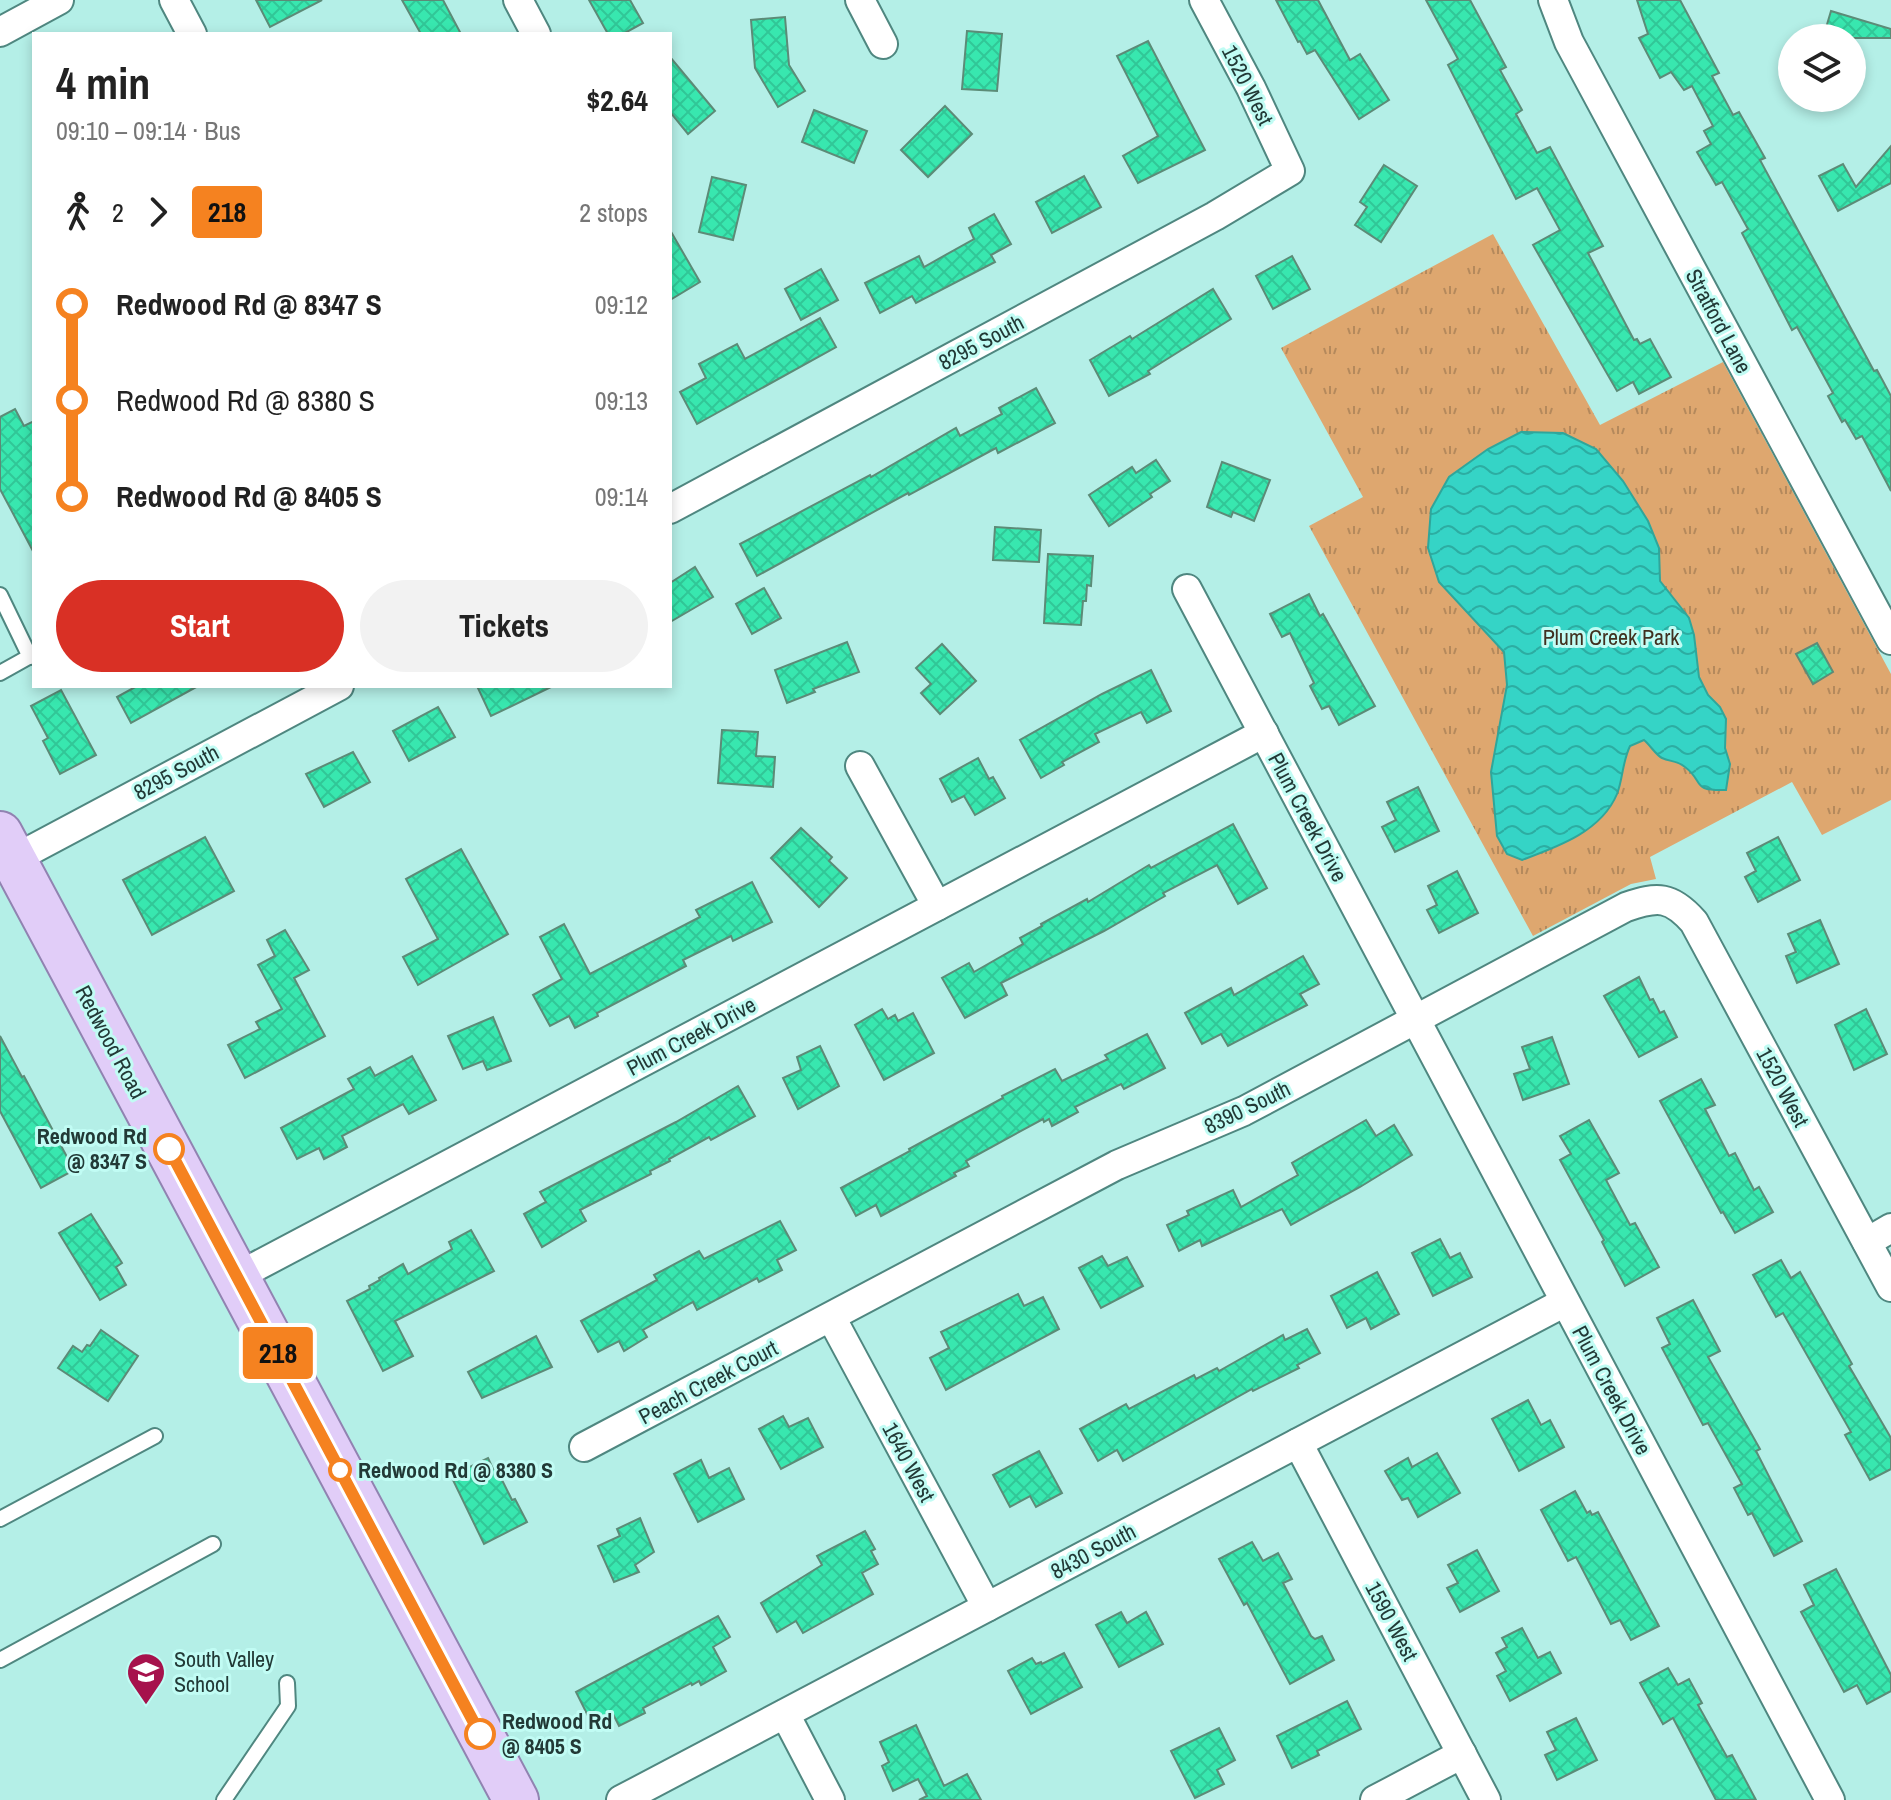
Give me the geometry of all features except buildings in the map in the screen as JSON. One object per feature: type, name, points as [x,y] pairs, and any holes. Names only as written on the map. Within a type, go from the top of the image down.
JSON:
[{"type":"main road","name":"Redwood Road","points":[[4,853],[238,1276],[516,1800]]},
{"type":"street","points":[[0,32],[59,0]]},
{"type":"street","points":[[174,0],[191,32]]},
{"type":"street","points":[[518,0],[535,32]]},
{"type":"street","points":[[860,0],[883,44]]},
{"type":"street","name":"1520 West","points":[[1204,0],[1251,88],[1290,171]]},
{"type":"street","name":"Stratford Lane","points":[[1553,0],[1569,42],[1889,634]]},
{"type":"street","name":"8295 South","points":[[672,508],[1215,216],[1290,171]]},
{"type":"street","points":[[1187,589],[1264,733]]},
{"type":"street","name":"8295 South","points":[[4,853],[335,688]]},
{"type":"street","name":"Plum Creek Drive","points":[[238,1276],[1264,733],[1830,1800]]},
{"type":"street","points":[[860,766],[937,906]]},
{"type":"street","name":"1520 West","points":[[1663,899],[1681,907],[1694,922],[1879,1235],[1891,1287]]},
{"type":"street","name":"8390 South","points":[[831,1317],[1117,1165],[1244,1111],[1626,907],[1663,899]]},
{"type":"street","name":"8430 South","points":[[621,1800],[1565,1302]]},
{"type":"street","name":"Peach Creek Court","points":[[584,1447],[831,1317]]},
{"type":"street","name":"1640 West","points":[[831,1317],[987,1607]]},
{"type":"street","name":"1590 West","points":[[1298,1443],[1486,1800]]},
{"type":"street","points":[[785,1714],[830,1800]]},
{"type":"street","points":[[1375,1800],[1462,1754]]},
{"type":"lane","points":[[0,595],[32,656],[0,673]]},
{"type":"lane","points":[[0,1519],[155,1436]]},
{"type":"lane","points":[[0,1660],[213,1544]]},
{"type":"lane","points":[[224,1800],[288,1706],[287,1683]]},
{"type":"green space","name":"Plum Creek Park","points":[[1493,234],[1600,425],[1723,362],[1891,674],[1891,800],[1822,835],[1792,782],[1650,857],[1656,879],[1631,884],[1533,936],[1309,526],[1363,497],[1281,348]]},
{"type":"water","points":[[1521,432],[1563,433],[1596,449],[1623,481],[1648,521],[1659,548],[1660,581],[1689,618],[1699,677],[1726,719],[1725,748],[1730,764],[1726,790],[1707,789],[1685,767],[1660,757],[1644,740],[1630,746],[1617,794],[1600,819],[1577,836],[1522,860],[1507,854],[1497,836],[1491,772],[1507,685],[1504,652],[1439,582],[1428,548],[1431,509],[1449,477],[1488,449]]},
{"type":"bus line","name":"218","points":[[169,1149],[480,1734]]},
{"type":"place","name":"Redwood Rd @ 8347 S","points":[[169,1149]]},
{"type":"place","name":"Redwood Rd @ 8380 S","points":[[340,1470]]},
{"type":"place","name":"South Valley School","points":[[146,1706]]},
{"type":"place","name":"Redwood Rd @ 8405 S","points":[[480,1734]]}]
